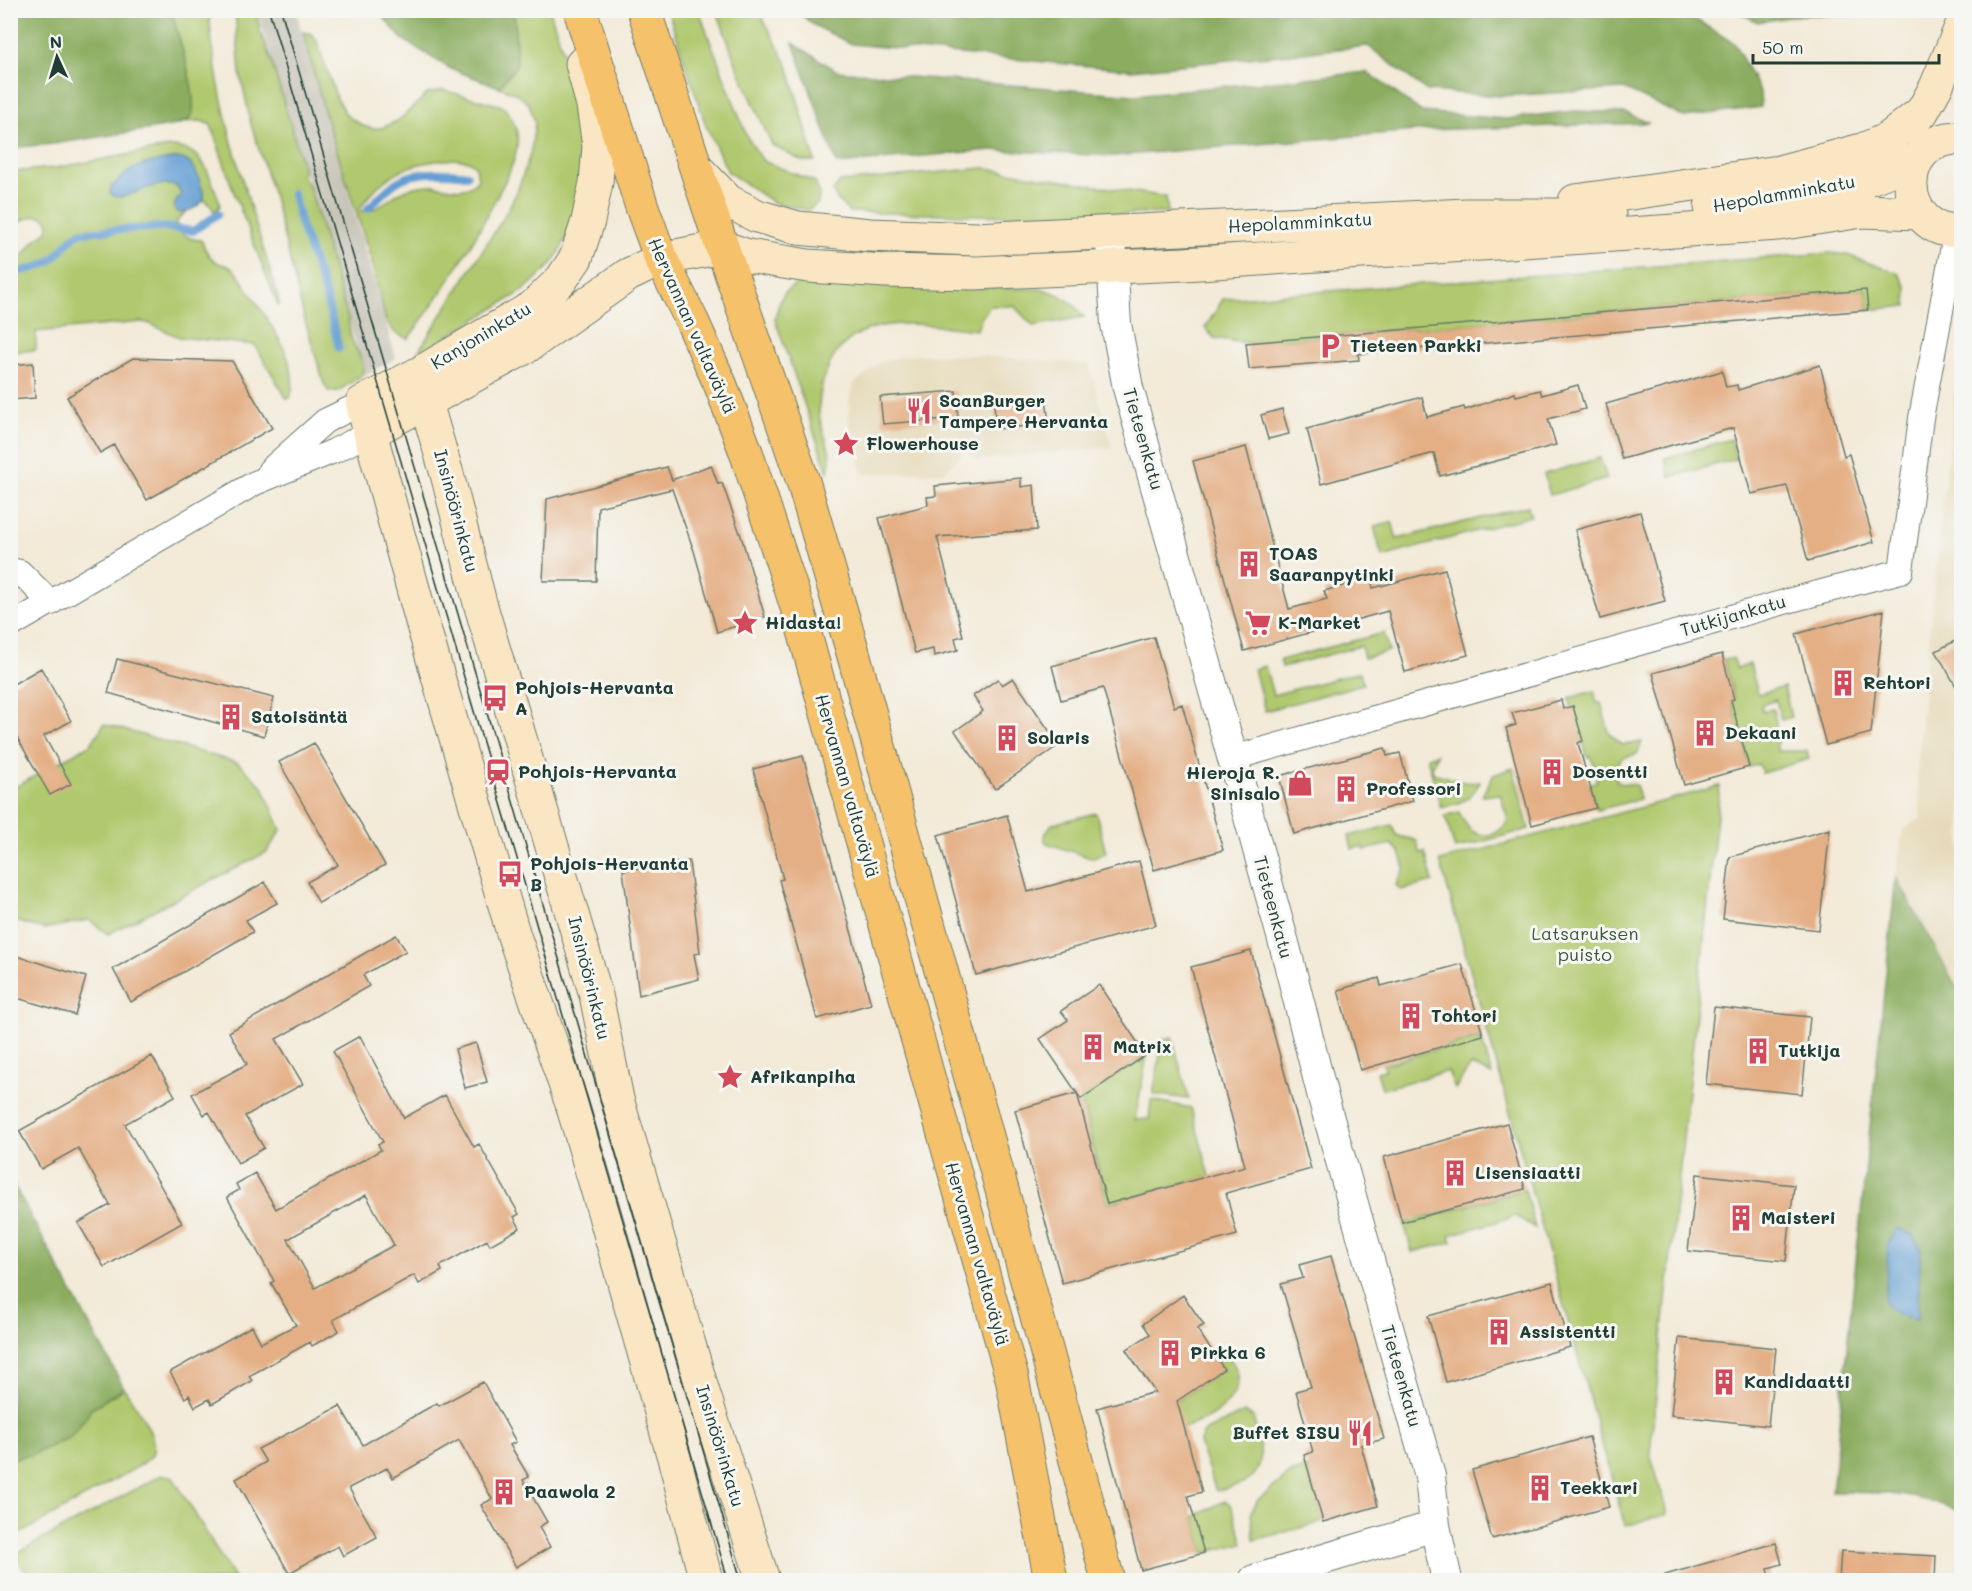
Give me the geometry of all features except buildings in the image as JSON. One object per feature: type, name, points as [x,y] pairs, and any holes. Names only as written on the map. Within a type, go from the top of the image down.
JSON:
[{"type":"main road","name":"Kanjoninkatu","points":[[422,388],[532,307],[561,280],[576,258],[588,221],[596,183],[599,146],[593,105],[571,10]]},
{"type":"main road","name":"Hervannan valtaväylä","points":[[580,10],[642,207],[661,259],[721,386],[746,452],[799,613],[1012,1378],[1051,1581]]},
{"type":"main road","points":[[644,10],[722,247],[803,481],[852,649],[1108,1581]]},
{"type":"main road","points":[[1466,215],[1779,172],[1862,150],[1888,139],[1922,112],[1936,87],[1962,25]]},
{"type":"main road","name":"Hepolamminkatu","points":[[697,169],[728,201],[757,216],[798,228],[839,233],[976,239],[1466,215],[1631,216],[1753,203],[1862,181],[1916,160],[1936,142],[1950,137],[1962,138]]},
{"type":"main road","points":[[1916,160],[1911,173],[1910,187],[1913,201],[1920,213],[1936,225],[1959,230]]},
{"type":"main road","name":"Hepolamminkatu","points":[[722,247],[748,256],[808,266],[975,273],[1113,268],[1778,224],[1862,211],[1920,213]]},
{"type":"main road","name":"Kanjoninkatu","points":[[367,417],[422,388],[526,347],[628,275],[661,259],[722,247]]},
{"type":"main road","name":"Insinöörinkatu","points":[[422,388],[480,603],[593,984],[623,1121],[703,1392],[763,1581]]},
{"type":"main road","points":[[367,417],[423,625],[514,936],[572,1104],[607,1222],[676,1465],[706,1581]]},
{"type":"street","name":"Tutkijankatu","points":[[1233,758],[1901,571],[1921,418],[1959,230]]},
{"type":"street","name":"Tieteenkatu","points":[[1110,233],[1116,324],[1128,388],[1233,758],[1327,1110],[1430,1476],[1435,1526],[1447,1581]]},
{"type":"street","name":"Kanjoninkatu","points":[[10,626],[255,483],[325,421],[367,417]]},
{"type":"street","points":[[10,570],[20,572],[51,603]]},
{"type":"street","points":[[1254,1581],[1435,1526]]},
{"type":"shaded area","points":[[257,11],[296,11],[396,358],[365,375]]},
{"type":"shaded area","points":[[915,355],[970,355],[1089,364],[1112,447],[978,460],[965,450],[945,472],[863,474],[849,424],[849,400],[854,384],[879,363]]},
{"type":"shaded area","points":[[1961,369],[1961,996],[1896,877],[1903,829],[1921,818],[1917,774],[1927,656],[1955,389]]},
{"type":"green space","points":[[11,10],[171,11],[193,96],[191,117],[183,123],[165,127],[11,148]]},
{"type":"green space","points":[[171,11],[209,11],[212,46],[225,116],[280,304],[278,306],[233,190],[211,125],[201,121],[183,122],[188,120],[188,70]]},
{"type":"green space","points":[[235,11],[256,11],[260,31],[270,56],[303,167],[303,177],[309,186],[348,319],[351,337],[362,363],[362,375],[338,391],[329,392],[324,384],[304,317],[275,201],[251,124],[240,73]]},
{"type":"green space","points":[[378,11],[514,11],[517,65],[499,87],[449,68],[402,39]]},
{"type":"green space","points":[[514,11],[550,11],[581,107],[585,126],[583,174],[572,225],[551,265],[523,291],[416,355],[502,220],[517,192],[531,152],[535,122],[529,104],[517,94],[499,87],[517,65]]},
{"type":"green space","points":[[668,11],[699,11],[747,137],[763,161],[815,182],[819,192],[818,203],[808,210],[774,203],[728,172],[706,126]]},
{"type":"green space","points":[[717,11],[759,11],[788,66],[815,161],[802,161],[772,145],[736,64]]},
{"type":"green space","points":[[797,11],[1674,11],[1690,16],[1734,43],[1760,92],[1761,107],[1684,117],[1624,89],[1501,96],[1427,91],[1368,46],[1132,70],[851,44],[812,24]]},
{"type":"green space","points":[[1735,11],[1872,11],[1859,16],[1801,15],[1758,22]]},
{"type":"green space","points":[[303,32],[310,33],[316,39],[337,99],[347,116],[363,126],[374,129],[384,127],[399,120],[427,94],[443,90],[502,106],[515,127],[516,152],[507,177],[465,255],[408,339],[395,333],[386,321],[370,256],[324,110]],"holes":[[[455,159],[469,161],[476,167],[478,179],[468,187],[458,189],[434,185],[414,187],[398,193],[380,206],[360,211],[379,186],[398,172],[430,162]]]},
{"type":"green space","points":[[793,43],[837,71],[1134,95],[1367,72],[1422,112],[1505,119],[1574,111],[1626,113],[1649,123],[1427,130],[1113,156],[991,150],[837,164]]},
{"type":"green space","points":[[170,147],[182,148],[191,152],[204,164],[220,203],[214,212],[204,200],[194,167],[120,197],[156,185],[178,187],[181,195],[176,201],[175,210],[180,213],[186,212],[176,222],[179,230],[193,239],[201,240],[211,257],[231,268],[241,279],[275,331],[288,358],[293,385],[290,398],[287,399],[255,345],[179,337],[148,323],[36,332],[35,350],[11,352],[11,261],[24,255],[34,241],[47,231],[49,223],[44,217],[35,216],[11,228],[11,172],[55,168]]},
{"type":"green space","points":[[984,168],[1166,197],[1168,213],[1016,216],[849,212],[833,191],[840,182]]},
{"type":"green space","points":[[1830,253],[1847,255],[1898,273],[1907,288],[1907,306],[1868,310],[1866,290],[1246,343],[1214,338],[1205,328],[1223,299]]},
{"type":"green space","points":[[809,279],[1043,289],[1072,303],[1084,317],[1033,326],[1014,306],[990,306],[981,318],[977,330],[898,324],[861,332],[846,343],[833,358],[822,383],[819,410],[820,422],[830,455],[828,473],[775,319],[785,293],[794,285]]},
{"type":"green space","points":[[1731,439],[1736,459],[1670,477],[1665,458]]},
{"type":"green space","points":[[1600,458],[1607,479],[1550,495],[1544,474]]},
{"type":"green space","points":[[1528,506],[1531,516],[1382,557],[1374,526],[1392,522],[1397,539]]},
{"type":"green space","points":[[1384,633],[1389,651],[1364,658],[1361,646],[1282,667],[1280,660]]},
{"type":"green space","points":[[1733,658],[1737,669],[1750,664],[1758,694],[1784,687],[1791,717],[1781,720],[1776,700],[1761,705],[1763,712],[1773,709],[1777,751],[1807,751],[1809,759],[1762,773],[1759,764],[1749,767],[1731,700],[1734,698],[1724,660]]},
{"type":"green space","points":[[1265,666],[1273,695],[1360,672],[1363,684],[1265,711],[1254,669]]},
{"type":"green space","points":[[1594,691],[1597,703],[1601,703],[1609,733],[1623,745],[1642,742],[1637,754],[1622,758],[1613,771],[1618,783],[1636,785],[1640,799],[1597,810],[1589,784],[1597,781],[1591,756],[1587,757],[1584,744],[1581,743],[1569,698]]},
{"type":"green space","points":[[104,724],[238,763],[263,787],[281,830],[267,852],[108,934],[89,920],[44,929],[11,920],[10,790],[91,744]]},
{"type":"green space","points":[[1437,754],[1432,768],[1434,774],[1460,781],[1480,782],[1472,794],[1464,800],[1441,808],[1427,757]]},
{"type":"green space","points":[[1513,768],[1529,829],[1455,849],[1445,816],[1459,812],[1468,827],[1480,835],[1491,834],[1501,829],[1508,820],[1500,794],[1482,796],[1493,775]]},
{"type":"green space","name":"Latsaruksen puisto","points":[[1720,786],[1650,1453],[1668,1514],[1625,1526],[1440,861]]},
{"type":"green space","points":[[1096,813],[1106,853],[1091,858],[1046,843],[1044,836],[1052,824]]},
{"type":"green space","points":[[1392,825],[1396,835],[1417,841],[1419,851],[1423,854],[1425,852],[1433,882],[1401,890],[1396,885],[1405,868],[1400,852],[1391,844],[1364,850],[1363,846],[1352,849],[1349,836]]},
{"type":"green space","points":[[1896,877],[1961,996],[1961,1512],[1913,1497],[1866,1492],[1832,1492]]},
{"type":"green space","points":[[1172,1037],[1189,1099],[1153,1094],[1163,1039]]},
{"type":"green space","points":[[1481,1037],[1492,1075],[1471,1065],[1455,1089],[1448,1071],[1382,1089],[1377,1072],[1385,1070],[1383,1065]]},
{"type":"green space","points":[[1146,1055],[1135,1120],[1149,1119],[1151,1100],[1191,1108],[1210,1176],[1107,1204],[1081,1099]]},
{"type":"green space","points":[[11,1180],[124,1388],[92,1408],[72,1436],[34,1454],[11,1459]]},
{"type":"green space","points":[[1525,1190],[1535,1228],[1516,1216],[1450,1235],[1452,1242],[1412,1252],[1404,1223]]},
{"type":"green space","points":[[1222,1349],[1225,1350],[1238,1374],[1234,1393],[1215,1414],[1171,1432],[1166,1409],[1223,1369],[1214,1355]]},
{"type":"green space","points":[[124,1388],[153,1439],[152,1455],[141,1465],[11,1539],[11,1459],[34,1454],[72,1436],[92,1408]]},
{"type":"green space","points":[[1244,1412],[1253,1417],[1260,1451],[1258,1467],[1245,1482],[1216,1491],[1199,1443],[1204,1432]]},
{"type":"green space","points":[[1307,1468],[1323,1522],[1254,1540],[1251,1512],[1258,1500],[1291,1473]]},
{"type":"green space","points":[[162,1475],[172,1476],[235,1580],[30,1580],[15,1554]]},
{"type":"green space","points":[[1226,1501],[1231,1505],[1243,1543],[1204,1553],[1194,1516]]},
{"type":"water","points":[[177,158],[193,166],[204,195],[204,200],[192,209],[177,212],[174,208],[181,195],[178,187],[171,185],[156,185],[120,197],[110,193],[111,187],[119,179],[141,165]]},
{"type":"water","points":[[1897,1228],[1913,1235],[1921,1250],[1917,1319],[1897,1314],[1885,1304],[1888,1245]]},
{"type":"waterway","points":[[368,208],[397,182],[413,175],[431,173],[467,175]]},
{"type":"waterway","points":[[293,194],[301,226],[324,290],[339,348]]},
{"type":"waterway","points":[[10,274],[49,262],[73,237],[82,232],[165,227],[193,231],[218,214]]},
{"type":"tram line","points":[[269,10],[728,1580]]},
{"type":"tram line","points":[[281,10],[741,1580]]},
{"type":"place","name":"Tieteen Parkki","points":[[1330,346]]},
{"type":"place","name":"ScanBurger Tampere Hervanta","points":[[919,411]]},
{"type":"place","name":"Flowerhouse","points":[[846,444]]},
{"type":"place","name":"TOAS Saaranpytinki","points":[[1249,564]]},
{"type":"place","name":"Hidasta!","points":[[745,623]]},
{"type":"place","name":"K-Market","points":[[1258,623]]},
{"type":"place","name":"Rehtori","points":[[1843,683]]},
{"type":"place","name":"Pohjois-Hervanta A","points":[[495,698]]},
{"type":"place","name":"Satoisäntä","points":[[231,717]]},
{"type":"place","name":"Dekaani","points":[[1705,733]]},
{"type":"place","name":"Solaris","points":[[1007,738]]},
{"type":"place","name":"Pohjois-Hervanta","points":[[498,772]]},
{"type":"place","name":"Dosentti","points":[[1552,772]]},
{"type":"place","name":"Hieroja R. Sinisalo","points":[[1300,783]]},
{"type":"place","name":"Professori","points":[[1346,789]]},
{"type":"place","name":"Pohjois-Hervanta B","points":[[510,874]]},
{"type":"place","name":"Tohtori","points":[[1411,1016]]},
{"type":"place","name":"Matrix","points":[[1093,1047]]},
{"type":"place","name":"Tutkija","points":[[1758,1051]]},
{"type":"place","name":"Afrikanpiha","points":[[730,1077]]},
{"type":"place","name":"Lisensiaatti","points":[[1455,1173]]},
{"type":"place","name":"Maisteri","points":[[1741,1218]]},
{"type":"place","name":"Assistentti","points":[[1499,1332]]},
{"type":"place","name":"Pirkka 6","points":[[1170,1353]]},
{"type":"place","name":"Kandidaatti","points":[[1724,1382]]},
{"type":"place","name":"Buffet SISU","points":[[1360,1433]]},
{"type":"place","name":"Teekkari","points":[[1540,1488]]},
{"type":"place","name":"Paawola 2","points":[[504,1492]]}]
